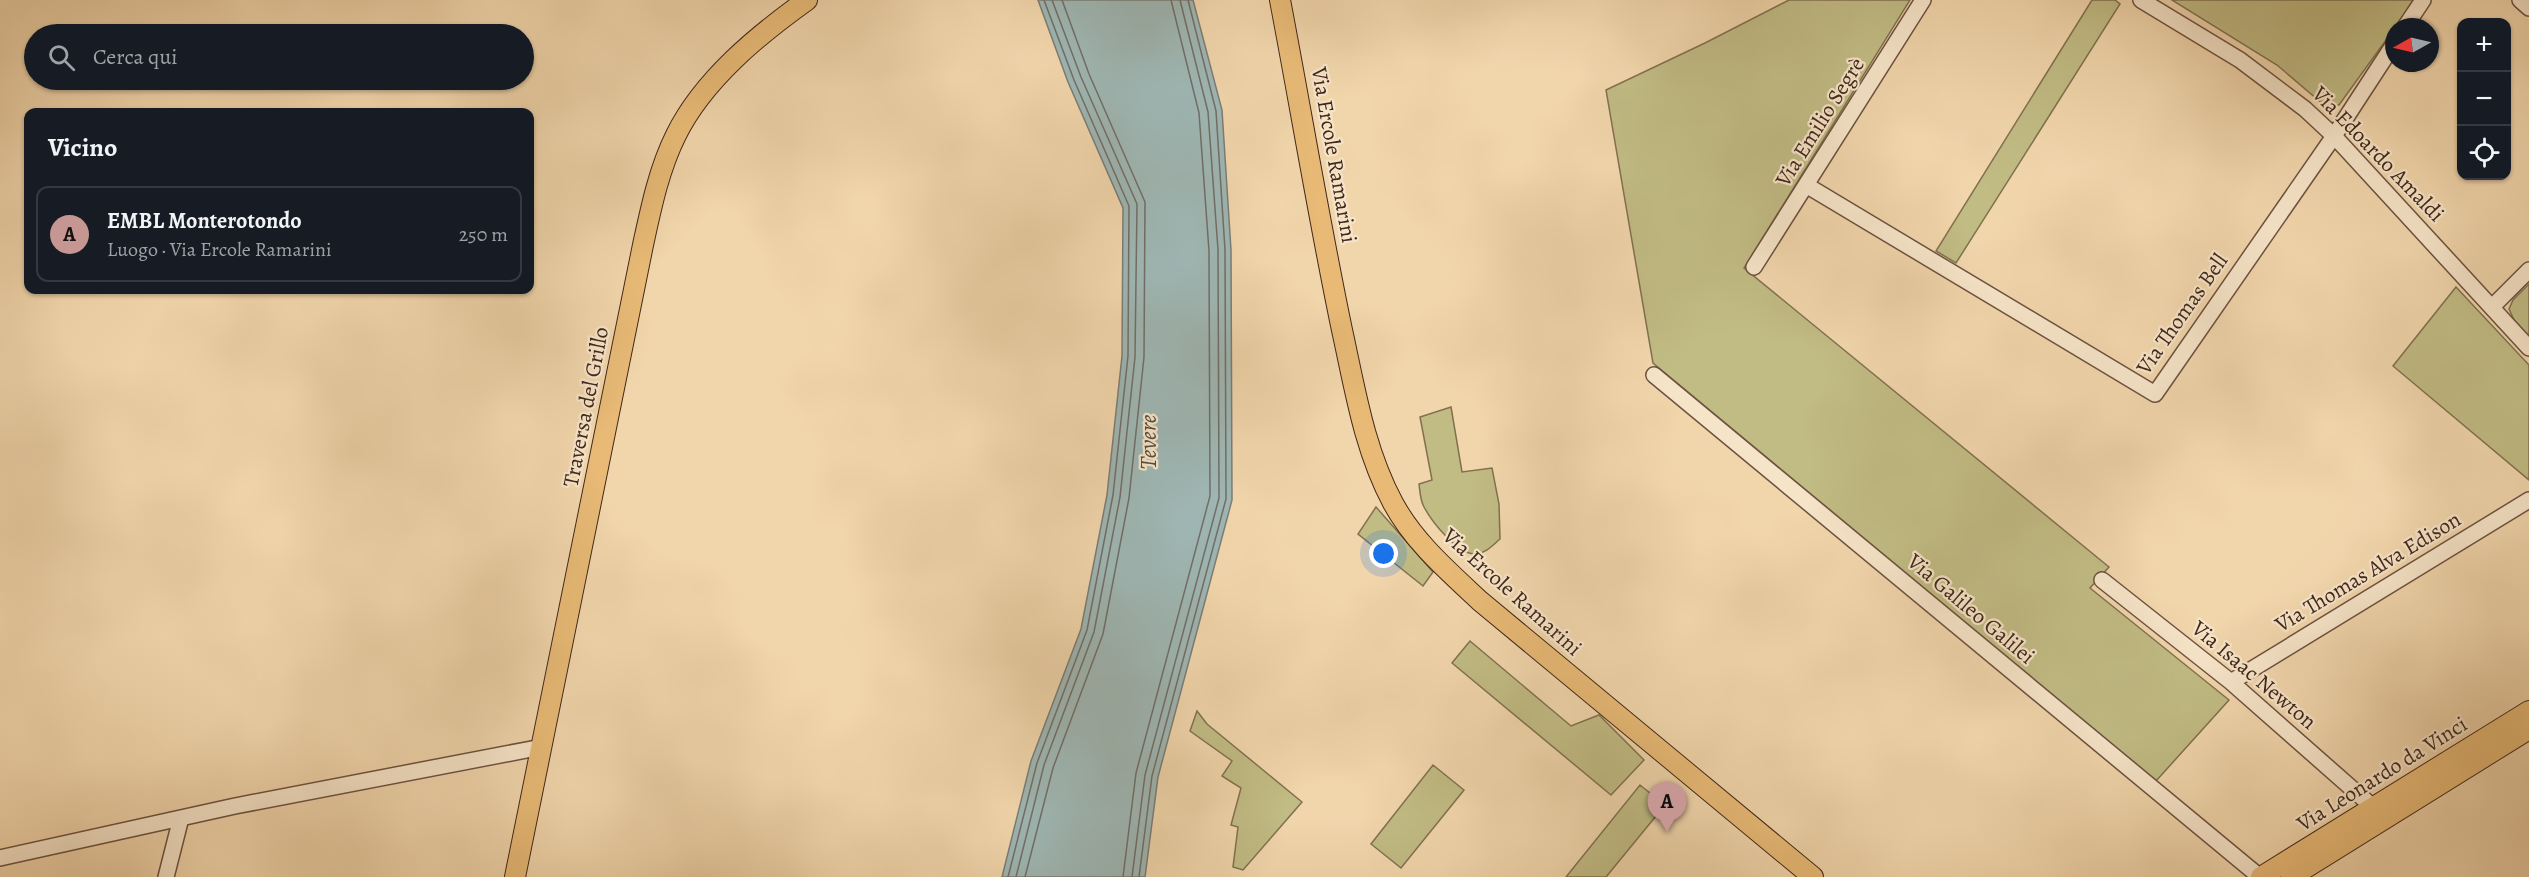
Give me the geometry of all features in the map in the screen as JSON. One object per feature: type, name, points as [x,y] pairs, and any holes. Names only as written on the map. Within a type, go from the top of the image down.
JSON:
[{"type":"main road","name":"Traversa del Grillo","points":[[515,877],[643,245],[661,174],[678,132],[709,88],[769,29],[807,0]]},
{"type":"main road","name":"Via Ercole Ramarini","points":[[1281,0],[1335,295],[1360,413],[1378,471],[1394,505],[1433,556],[1480,600],[1813,877]]},
{"type":"main road","name":"Via Leonardo da Vinci","points":[[2260,877],[2529,711]]},
{"type":"main road","name":"Via Leonardo da Vinci","points":[[2291,877],[2529,729]]},
{"type":"street","name":"Via Emilio Segrè","points":[[1754,267],[1923,0]]},
{"type":"street","name":"Via Edoardo Amaldi","points":[[2141,0],[2240,60],[2305,109],[2334,136],[2529,348]]},
{"type":"street","points":[[2411,18],[2423,0]]},
{"type":"street","points":[[2520,0],[2529,8]]},
{"type":"street","name":"Via Thomas Bell","points":[[1806,185],[2155,394],[2334,136],[2385,58]]},
{"type":"street","points":[[2492,307],[2529,270]]},
{"type":"street","name":"Via Galileo Galilei","points":[[1653,375],[2260,877]]},
{"type":"street","name":"Via Thomas Alva Edison","points":[[2231,682],[2529,500]]},
{"type":"street","name":"Via Isaac Newton","points":[[2102,580],[2231,682],[2374,808]]},
{"type":"street","points":[[0,858],[182,818],[542,747]]},
{"type":"street","points":[[166,877],[182,818]]},
{"type":"shaded area","points":[[1789,0],[1910,0],[1744,268],[2109,567],[2090,588],[2229,700],[2156,781],[1653,363],[1606,90]]},
{"type":"shaded area","points":[[2092,0],[2115,0],[2120,4],[1956,263],[1936,251]]},
{"type":"shaded area","points":[[2172,0],[2415,0],[2402,18],[2385,18],[2385,41],[2339,105],[2324,105],[2277,65]]},
{"type":"shaded area","points":[[2529,284],[2529,337],[2514,320],[2509,309],[2513,300]]},
{"type":"shaded area","points":[[2456,287],[2529,365],[2529,480],[2393,366]]},
{"type":"shaded area","points":[[1451,407],[1462,472],[1492,468],[1499,504],[1500,539],[1486,550],[1476,554],[1461,549],[1439,529],[1420,496],[1419,484],[1432,480],[1420,417]]},
{"type":"shaded area","points":[[1376,507],[1433,572],[1423,586],[1358,534]]},
{"type":"shaded area","points":[[1470,641],[1571,726],[1599,715],[1644,760],[1611,795],[1452,663]]},
{"type":"shaded area","points":[[1197,711],[1207,724],[1302,802],[1243,870],[1233,867],[1238,827],[1231,825],[1241,788],[1222,776],[1232,761],[1190,731]]},
{"type":"shaded area","points":[[1433,765],[1464,790],[1401,868],[1371,844]]},
{"type":"shaded area","points":[[1640,785],[1665,805],[1606,877],[1566,877]]},
{"type":"water","name":"Tevere","points":[[1038,0],[1193,0],[1222,110],[1231,250],[1232,500],[1158,777],[1145,877],[1002,877],[1031,761],[1081,629],[1107,495],[1122,356],[1123,208],[1068,82]]},
{"type":"place","name":"EMBL Monterotondo","points":[[1667,832]]}]
